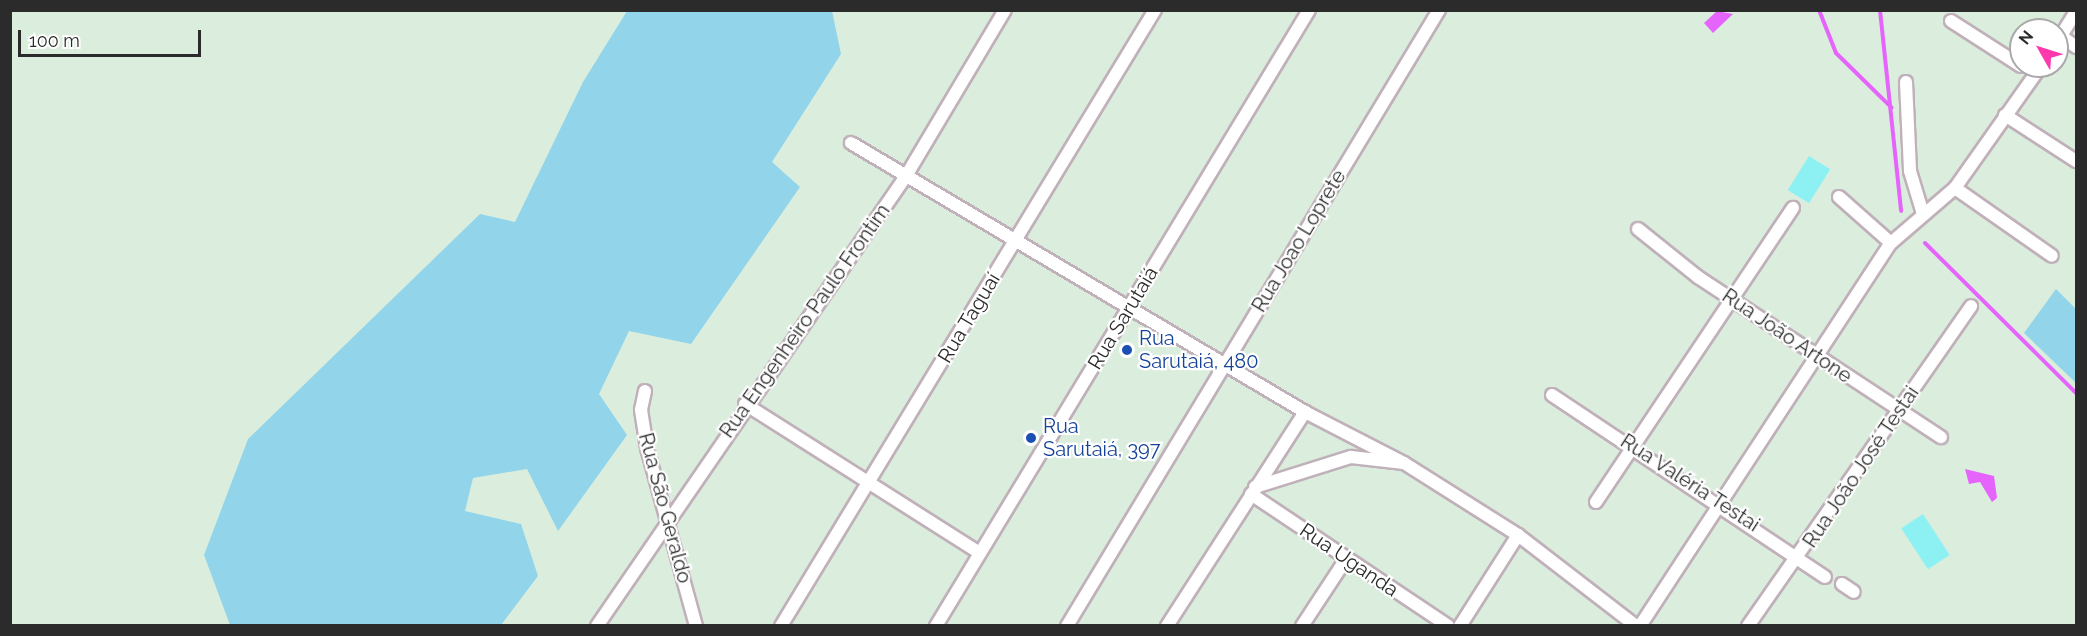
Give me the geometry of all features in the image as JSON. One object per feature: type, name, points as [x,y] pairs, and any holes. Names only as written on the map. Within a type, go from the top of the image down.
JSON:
[{"type":"street","name":"Rua Engenheiro Paulo Frontim","points":[[597,626],[669,524],[745,404],[906,176],[1005,10]]},
{"type":"street","name":"Rua Taguaí","points":[[781,626],[1155,10]]},
{"type":"street","name":"Rua Sarutaiá","points":[[936,626],[1309,10]]},
{"type":"street","name":"Rua Joao Loprete","points":[[1067,626],[1439,10]]},
{"type":"street","points":[[1952,21],[2009,58]]},
{"type":"street","points":[[851,143],[1305,412],[1404,463],[1518,535],[1638,626],[1720,502],[1814,352],[1891,243],[1955,188],[2032,78]]},
{"type":"street","points":[[1906,82],[1910,171],[1923,214]]},
{"type":"street","points":[[2005,115],[2076,161]]},
{"type":"street","points":[[1955,188],[2052,256]]},
{"type":"street","points":[[1839,196],[1891,243]]},
{"type":"street","points":[[1596,502],[1793,208]]},
{"type":"street","name":"Rua João Artone","points":[[1638,229],[1732,300],[1814,352],[1899,412],[1941,437]]},
{"type":"street","name":"Rua João José Testai","points":[[1748,626],[1800,556],[1971,306]]},
{"type":"street","name":"Rua São Geraldo","points":[[645,391],[647,448],[696,626]]},
{"type":"street","name":"Rua Valéria Testai","points":[[1552,395],[1634,445],[1720,502],[1800,556],[1825,576]]},
{"type":"street","points":[[745,404],[980,553]]},
{"type":"street","points":[[1167,626],[1305,412]]},
{"type":"street","points":[[1253,490],[1351,457],[1404,463]]},
{"type":"street","name":"Rua Uganda","points":[[1253,490],[1346,559],[1448,626]]},
{"type":"street","points":[[1460,626],[1518,535]]},
{"type":"street","points":[[1302,626],[1346,559]]},
{"type":"street","points":[[1842,584],[1854,592]]},
{"type":"shaded area","points":[[627,11],[832,11],[841,54],[772,162],[800,187],[691,344],[629,331],[599,394],[627,435],[558,531],[527,469],[473,478],[465,511],[521,524],[538,576],[501,625],[230,625],[204,555],[248,439],[480,214],[515,222],[583,82]]},
{"type":"shaded area","points":[[1717,11],[1733,14],[1713,33],[1704,23]]},
{"type":"shaded area","points":[[1809,156],[1830,169],[1809,203],[1788,190]]},
{"type":"shaded area","points":[[2056,289],[2076,309],[2076,383],[2024,333]]},
{"type":"shaded area","points":[[1965,469],[1994,476],[1997,498],[1992,502],[1980,482],[1969,484]]},
{"type":"shaded area","points":[[1923,514],[1950,555],[1928,569],[1901,528]]},
{"type":"waterway","points":[[1819,10],[1836,53],[1892,108]]},
{"type":"waterway","points":[[1880,10],[1901,211]]},
{"type":"waterway","points":[[1925,243],[2076,393]]},
{"type":"place","name":"Rua Sarutaiá, 480","points":[[1127,350]]},
{"type":"place","name":"Rua Sarutaiá, 397","points":[[1031,438]]}]
